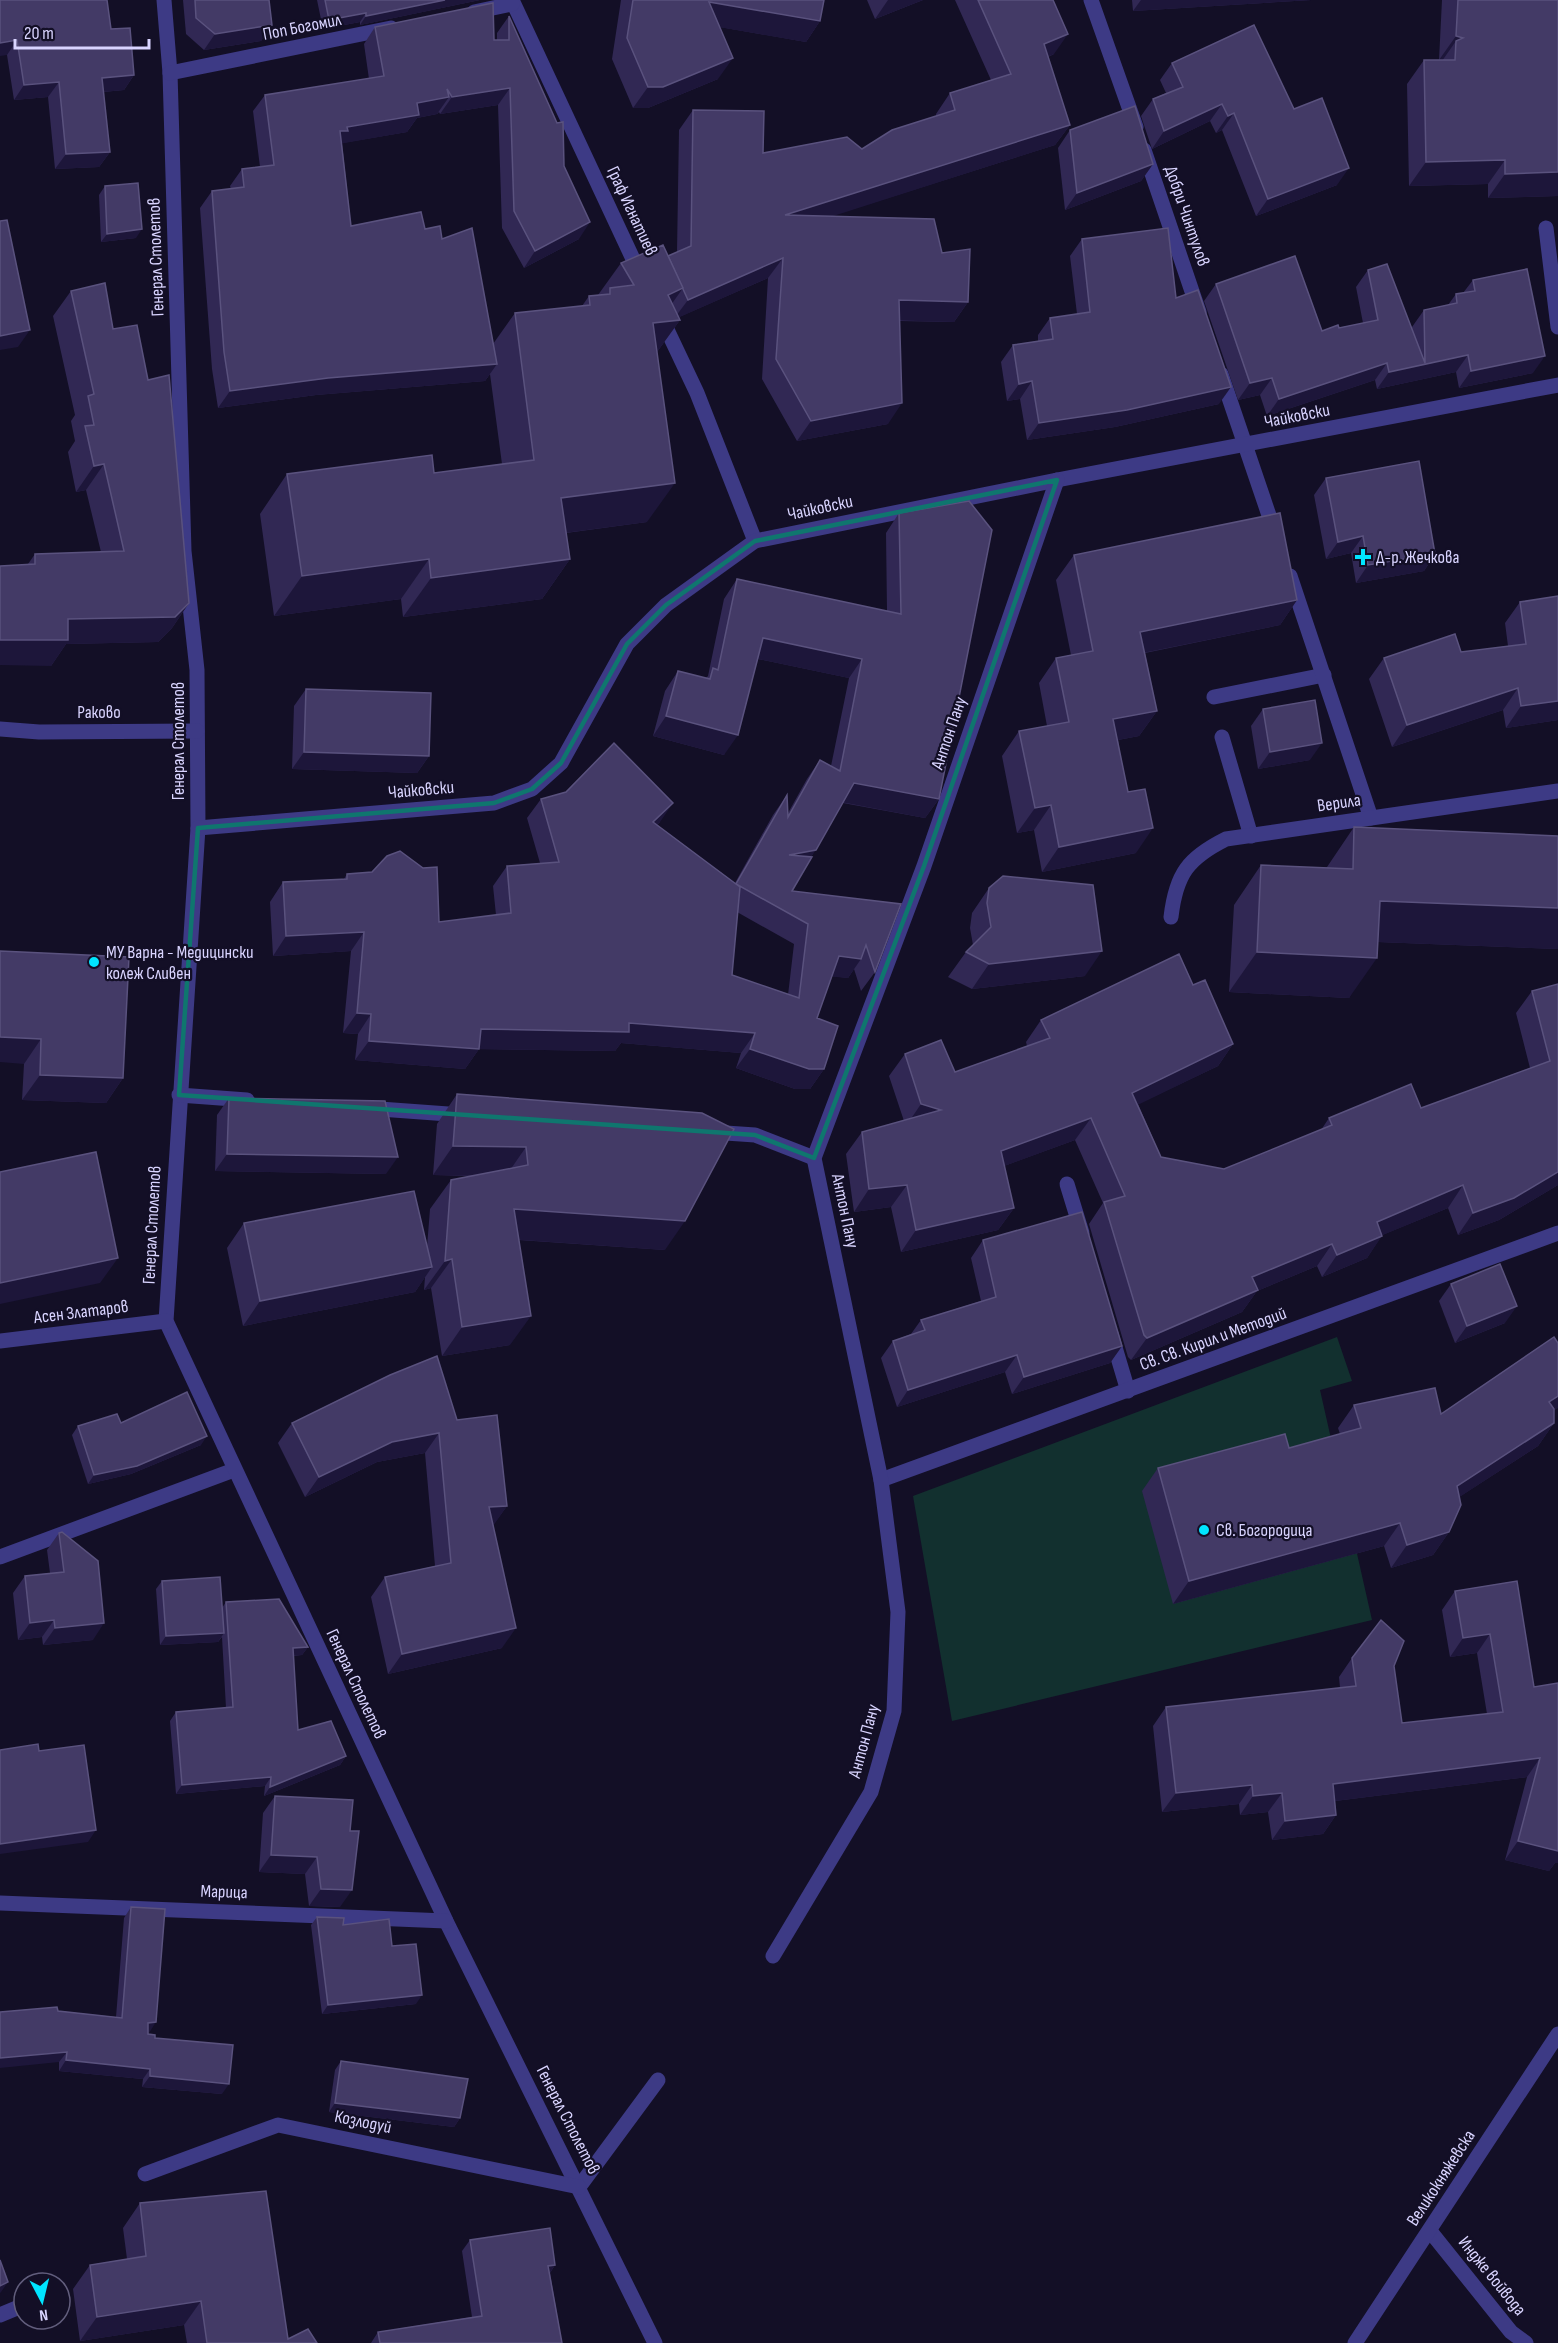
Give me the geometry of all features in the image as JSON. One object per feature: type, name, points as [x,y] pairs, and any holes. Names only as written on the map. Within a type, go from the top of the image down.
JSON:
[{"type":"street","name":"Генерал Столетов","points":[[164,0],[170,73],[184,551],[197,670],[198,731],[198,828],[166,1321],[446,1921],[579,2187],[652,2342]]},
{"type":"street","name":"Добри Чинтулов","points":[[1091,0],[1203,324]]},
{"type":"street","points":[[455,15],[512,2]]},
{"type":"street","name":"Граф Игнатиев","points":[[512,2],[645,285]]},
{"type":"street","name":"Поп Богомил","points":[[170,73],[409,25]]},
{"type":"street","points":[[1545,228],[1558,327]]},
{"type":"street","points":[[656,306],[697,393],[755,541]]},
{"type":"street","points":[[1215,357],[1279,544]]},
{"type":"street","name":"Чайковски","points":[[198,828],[494,803],[531,789],[561,764],[627,644],[666,605],[755,541],[1057,480],[1558,385]]},
{"type":"street","name":"Антон Пану","points":[[773,1956],[871,1792],[894,1711],[898,1612],[881,1480],[814,1158],[924,866],[1057,480]]},
{"type":"street","points":[[1286,566],[1371,818]]},
{"type":"street","points":[[1214,698],[1324,675]]},
{"type":"street","name":"Раково","points":[[0,729],[39,732],[198,731]]},
{"type":"street","points":[[1222,737],[1251,836]]},
{"type":"street","name":"Верила","points":[[1172,917],[1174,891],[1185,868],[1203,850],[1226,839],[1558,791]]},
{"type":"street","points":[[179,1095],[262,1101]]},
{"type":"street","points":[[345,1107],[475,1116]]},
{"type":"street","points":[[698,1131],[755,1135],[814,1158]]},
{"type":"street","points":[[1067,1184],[1086,1249]]},
{"type":"street","name":"Св. Св. Кирил и Методий","points":[[881,1480],[1558,1233]]},
{"type":"street","points":[[1106,1315],[1128,1391]]},
{"type":"street","name":"Асен Златаров","points":[[0,1341],[166,1321]]},
{"type":"street","points":[[0,1557],[234,1470]]},
{"type":"street","name":"Марица","points":[[0,1903],[446,1921]]},
{"type":"street","name":"Великокняжевска","points":[[1355,2343],[1558,2034]]},
{"type":"street","points":[[579,2187],[658,2080]]},
{"type":"street","name":"Козлодуй","points":[[146,2174],[278,2125],[579,2187]]},
{"type":"street","name":"Индже войвода","points":[[1430,2231],[1511,2332],[1526,2343]]},
{"type":"highlighted area","points":[[1057,480],[924,866],[814,1158],[755,1135],[179,1095],[198,828],[494,803],[532,789],[561,763],[627,644],[666,605],[755,541]]},
{"type":"green space","points":[[1337,1337],[1352,1381],[1320,1390],[1372,1620],[952,1721],[913,1496]]},
{"type":"building","points":[[0,0],[107,0],[111,29],[130,28],[134,75],[102,78],[110,152],[66,154],[59,82],[24,85],[17,40],[0,43]]},
{"type":"building","points":[[195,0],[269,0],[272,25],[215,34],[196,18]]},
{"type":"building","points":[[325,0],[445,0],[366,16],[366,13],[329,20]]},
{"type":"building","points":[[633,0],[824,0],[820,21],[709,2],[733,58],[663,87],[648,87],[627,38]]},
{"type":"building","points":[[978,0],[1053,0],[1068,34],[1044,44],[1070,125],[785,215],[934,219],[942,253],[970,249],[968,302],[899,300],[902,403],[811,421],[776,359],[783,258],[688,300],[668,256],[691,246],[693,110],[764,111],[763,153],[847,137],[862,149],[892,130],[955,110],[950,93],[1011,74]]},
{"type":"building","points":[[1458,0],[1558,0],[1558,172],[1505,174],[1505,160],[1426,162],[1424,60],[1455,60],[1456,41],[1463,38],[1456,36]]},
{"type":"building","points":[[493,3],[494,40],[509,40],[509,16],[557,123],[563,122],[564,166],[590,222],[535,251],[514,211],[510,88],[452,97],[447,89],[449,97],[417,103],[419,115],[347,127],[348,131],[340,131],[351,226],[421,212],[425,229],[440,226],[442,239],[472,228],[497,364],[328,378],[230,391],[224,352],[212,191],[244,187],[242,169],[274,165],[265,95],[384,76],[375,27]]},
{"type":"building","points":[[1254,25],[1294,109],[1322,98],[1349,168],[1268,199],[1234,113],[1228,116],[1222,104],[1164,131],[1153,99],[1183,87],[1172,63]]},
{"type":"building","points":[[1135,106],[1153,164],[1077,193],[1070,130]]},
{"type":"building","points":[[138,183],[142,229],[107,234],[105,186]]},
{"type":"building","points":[[7,220],[30,330],[0,336],[0,221]]},
{"type":"building","points":[[1168,228],[1176,298],[1198,290],[1231,387],[1127,410],[1039,423],[1032,381],[1019,384],[1013,345],[1053,339],[1050,318],[1090,312],[1082,239]]},
{"type":"building","points":[[663,245],[683,288],[668,295],[680,320],[653,323],[675,483],[561,498],[570,559],[431,578],[429,559],[302,576],[287,474],[432,455],[434,473],[534,460],[515,313],[590,305],[589,296],[610,294],[610,288],[634,285],[621,263]]},
{"type":"building","points":[[1295,256],[1322,331],[1338,325],[1339,328],[1378,320],[1368,270],[1387,264],[1425,363],[1424,310],[1457,303],[1456,294],[1475,291],[1473,280],[1527,269],[1545,356],[1471,371],[1468,355],[1389,372],[1387,363],[1279,399],[1272,378],[1250,383],[1216,284]]},
{"type":"building","points":[[105,283],[113,329],[137,325],[148,380],[169,375],[189,603],[175,617],[68,619],[68,640],[0,640],[0,566],[35,564],[35,554],[124,551],[104,464],[94,466],[85,426],[94,425],[88,396],[94,394],[71,291]]},
{"type":"building","points":[[1419,461],[1435,554],[1368,565],[1363,536],[1338,542],[1326,478]]},
{"type":"building","points":[[969,501],[992,530],[939,799],[854,783],[816,850],[789,855],[812,857],[792,891],[901,904],[875,972],[866,945],[861,959],[839,956],[817,1018],[838,1026],[824,1069],[809,1069],[750,1049],[755,1033],[629,1023],[629,1032],[481,1029],[479,1049],[369,1041],[371,1014],[357,1013],[364,932],[286,936],[283,882],[347,879],[347,874],[372,872],[387,856],[400,851],[423,868],[437,867],[439,922],[511,913],[507,866],[559,862],[541,799],[566,792],[614,743],[673,803],[653,822],[740,887],[732,975],[799,998],[808,924],[736,884],[787,795],[788,817],[820,760],[840,771],[862,659],[763,638],[738,735],[666,716],[678,671],[710,679],[713,668],[718,670],[737,579],[901,614],[899,513]]},
{"type":"building","points":[[1280,513],[1297,600],[1140,632],[1157,711],[1113,719],[1128,792],[1145,789],[1153,828],[1059,847],[1051,805],[1035,808],[1019,731],[1069,722],[1056,658],[1093,651],[1074,555]]},
{"type":"building","points":[[1558,596],[1558,701],[1521,706],[1518,688],[1407,725],[1384,658],[1455,634],[1461,652],[1526,644],[1520,602]]},
{"type":"building","points":[[306,689],[431,693],[429,756],[304,752]]},
{"type":"building","points":[[1315,700],[1322,743],[1270,752],[1263,709]]},
{"type":"building","points":[[1354,827],[1558,836],[1558,908],[1380,901],[1377,958],[1257,952],[1261,865],[1353,869]]},
{"type":"building","points":[[1003,876],[1093,885],[1102,951],[989,964],[966,952],[991,927],[987,903],[989,888]]},
{"type":"building","points":[[0,951],[129,957],[123,1078],[40,1075],[41,1039],[0,1037]]},
{"type":"building","points":[[1179,954],[1193,985],[1205,980],[1233,1044],[1132,1093],[1161,1157],[1224,1169],[1332,1125],[1329,1118],[1411,1084],[1421,1108],[1550,1061],[1532,991],[1558,984],[1558,1172],[1514,1198],[1473,1213],[1463,1185],[1377,1222],[1382,1236],[1337,1255],[1332,1244],[1252,1277],[1258,1290],[1147,1338],[1144,1335],[1104,1202],[1125,1196],[1091,1118],[1001,1151],[1014,1208],[916,1230],[907,1185],[869,1189],[862,1132],[941,1110],[921,1104],[905,1054],[941,1040],[955,1072],[1050,1038],[1041,1020]]},
{"type":"building","points":[[457,1094],[702,1113],[734,1129],[685,1221],[514,1209],[531,1316],[462,1327],[452,1259],[445,1261],[451,1180],[528,1165],[526,1147],[453,1146]]},
{"type":"building","points":[[229,1098],[385,1101],[398,1157],[227,1154]]},
{"type":"building","points":[[96,1152],[118,1258],[0,1283],[0,1172]]},
{"type":"building","points":[[414,1191],[432,1267],[260,1301],[244,1223]]},
{"type":"building","points":[[1082,1212],[1122,1346],[1024,1377],[1017,1355],[908,1390],[893,1341],[925,1330],[921,1320],[996,1297],[983,1240]]},
{"type":"building","points":[[1500,1264],[1517,1306],[1467,1326],[1451,1284]]},
{"type":"building","points":[[1554,1337],[1558,1343],[1558,1396],[1549,1402],[1554,1409],[1554,1423],[1457,1486],[1461,1505],[1449,1532],[1407,1545],[1400,1523],[1189,1581],[1158,1468],[1285,1434],[1289,1448],[1361,1428],[1354,1405],[1435,1388],[1441,1414]]},
{"type":"building","points":[[437,1356],[457,1420],[497,1415],[507,1506],[489,1507],[516,1628],[402,1654],[385,1577],[451,1563],[439,1433],[392,1442],[319,1477],[292,1423],[390,1375]]},
{"type":"building","points":[[187,1392],[207,1436],[137,1466],[94,1475],[78,1426],[117,1414],[121,1423]]},
{"type":"building","points":[[62,1532],[98,1561],[104,1623],[55,1628],[54,1620],[30,1623],[25,1576],[64,1572],[59,1533]]},
{"type":"building","points":[[220,1577],[224,1633],[166,1636],[162,1581]]},
{"type":"building","points":[[1517,1581],[1534,1687],[1558,1683],[1558,1851],[1518,1841],[1540,1758],[1333,1784],[1336,1815],[1285,1821],[1282,1793],[1253,1796],[1252,1785],[1176,1793],[1166,1707],[1356,1686],[1352,1658],[1381,1620],[1404,1641],[1394,1666],[1402,1723],[1503,1712],[1490,1634],[1463,1638],[1455,1591]]},
{"type":"building","points":[[279,1599],[308,1647],[293,1648],[298,1730],[331,1721],[346,1756],[270,1787],[271,1777],[182,1785],[176,1712],[233,1707],[226,1602]]},
{"type":"building","points":[[38,1744],[39,1751],[84,1745],[96,1830],[0,1844],[0,1750]]},
{"type":"building","points":[[275,1796],[353,1800],[350,1831],[359,1831],[352,1890],[321,1889],[317,1857],[271,1855]]},
{"type":"building","points":[[131,1907],[165,1909],[156,2022],[148,2023],[148,2034],[155,2035],[155,2038],[233,2045],[229,2084],[150,2076],[150,2069],[66,2060],[67,2052],[0,2058],[0,2012],[57,2007],[58,2011],[122,2018]]},
{"type":"building","points":[[317,1917],[344,1918],[343,1925],[389,1919],[392,1946],[416,1944],[422,1995],[328,2005]]},
{"type":"building","points":[[341,2061],[468,2079],[460,2118],[335,2103]]},
{"type":"building","points":[[266,2191],[288,2339],[308,2329],[317,2343],[207,2343],[201,2301],[97,2317],[90,2265],[146,2256],[140,2203]]},
{"type":"building","points":[[550,2228],[555,2265],[548,2266],[562,2343],[380,2343],[378,2332],[482,2316],[470,2240]]},
{"type":"building","points":[[0,2260],[8,2282],[0,2286]]},
{"type":"place","name":"Д-р. Жечкова","points":[[1363,557]]},
{"type":"place","name":"МУ Варна - Медицински колеж Сливен","points":[[94,962]]},
{"type":"place","name":"Св. Богородица","points":[[1204,1530]]}]
